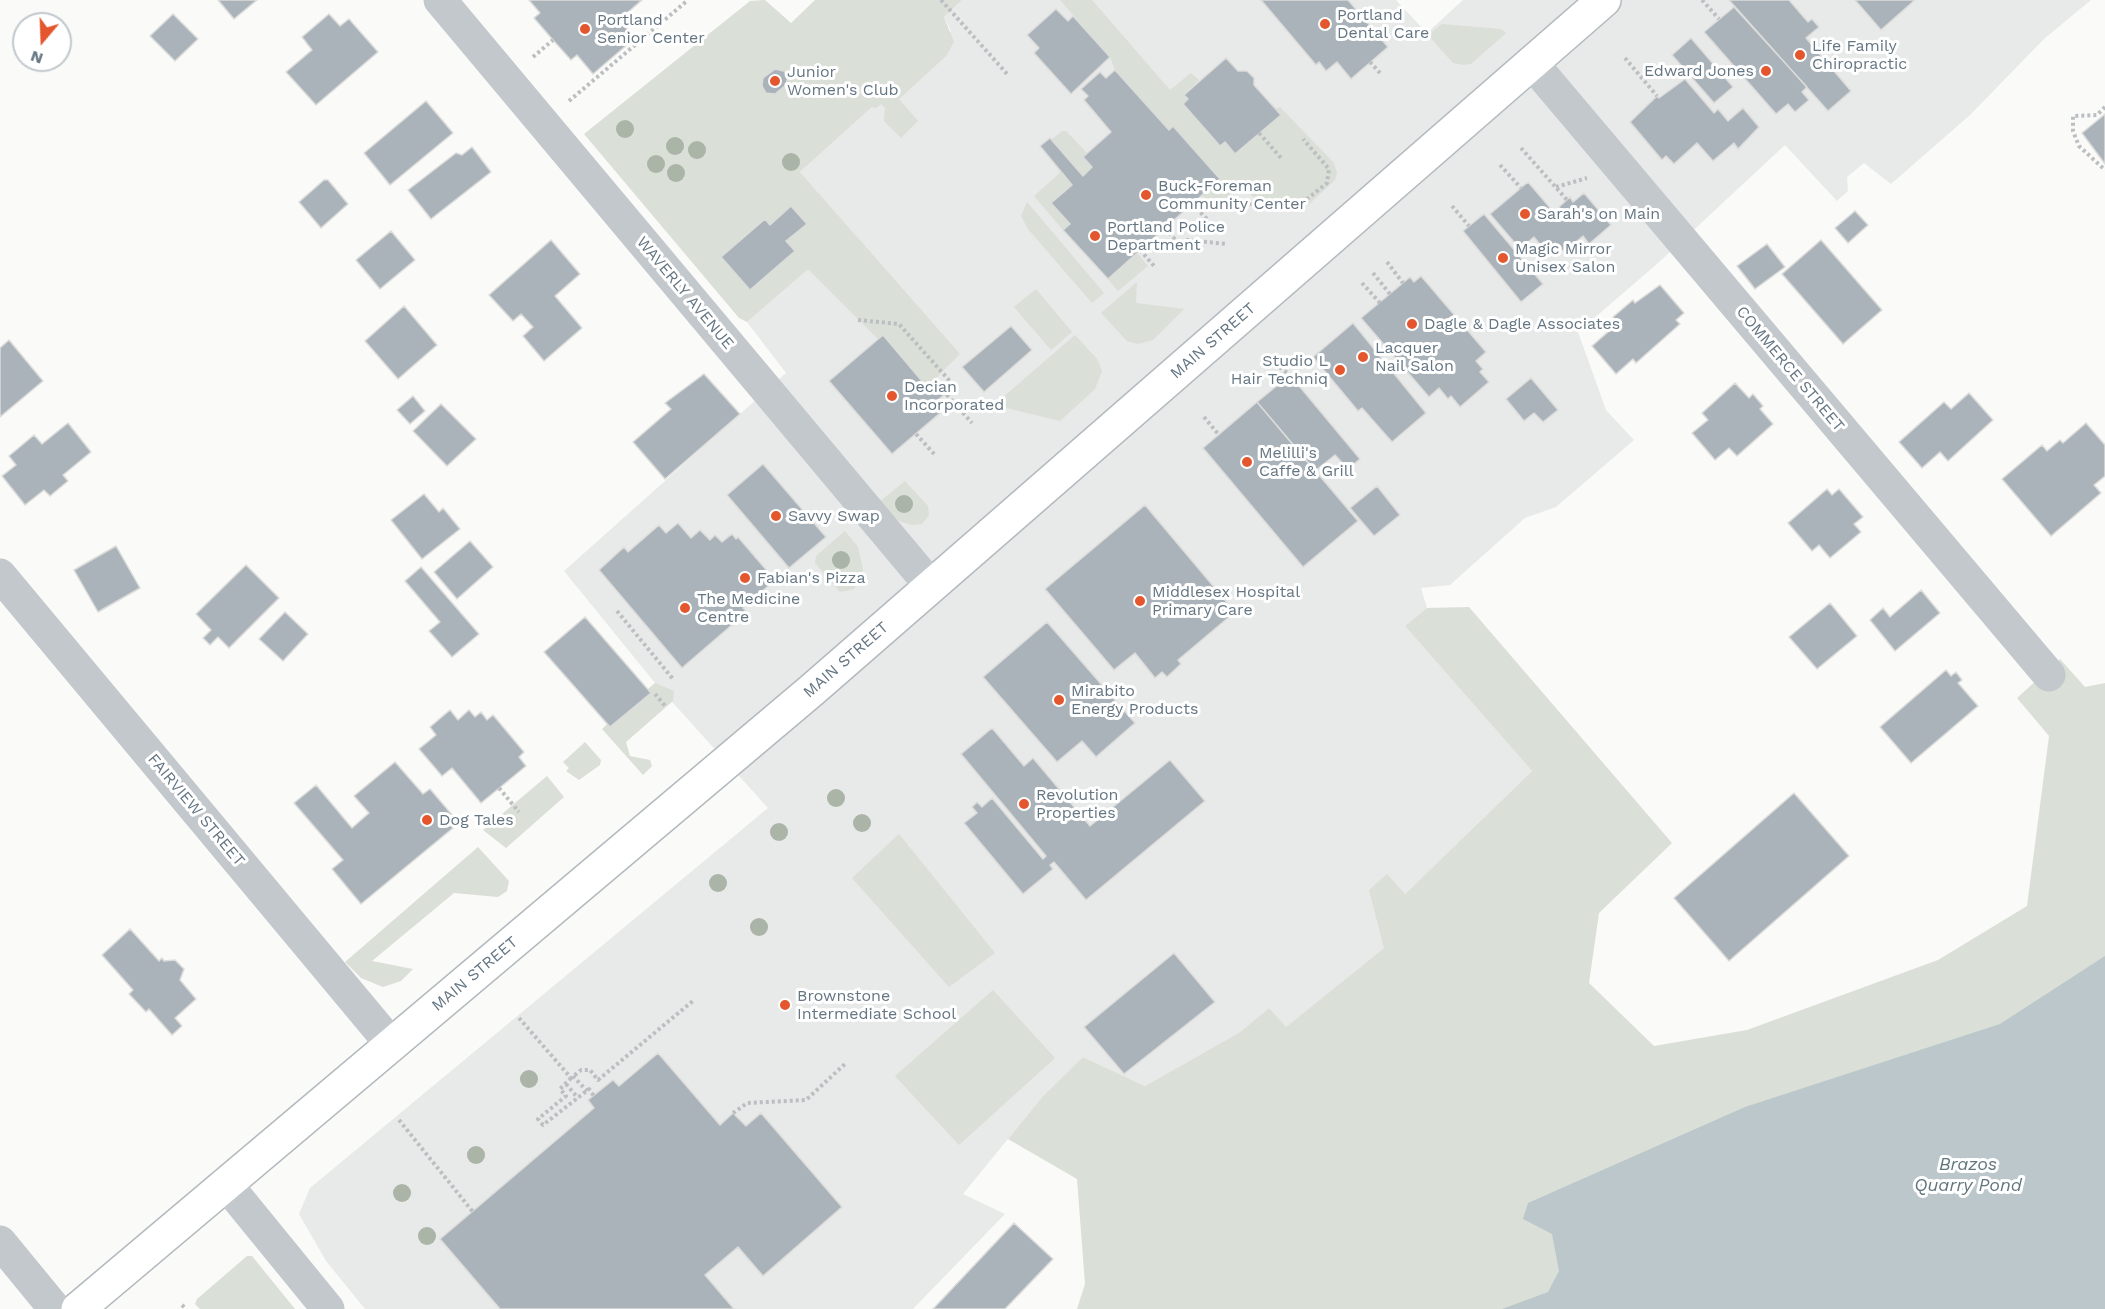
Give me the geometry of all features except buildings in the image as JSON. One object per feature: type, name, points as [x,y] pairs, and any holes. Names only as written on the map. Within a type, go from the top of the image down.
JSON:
[{"type":"main road","name":"MAIN STREET","points":[[78,1309],[931,586],[1604,0]]},
{"type":"street","name":"WAVERLY AVENUE","points":[[440,0],[931,586]]},
{"type":"street","name":"COMMERCE STREET","points":[[1532,63],[2049,675]]},
{"type":"street","name":"FAIRVIEW STREET","points":[[0,575],[392,1044]]},
{"type":"street","points":[[226,1184],[328,1309]]},
{"type":"street","points":[[0,1242],[55,1309]]},
{"type":"path","points":[[562,107],[688,0]]},
{"type":"path","points":[[941,0],[1008,75]]},
{"type":"path","points":[[1702,0],[1719,20]]},
{"type":"path","points":[[525,64],[553,40]]},
{"type":"path","points":[[1625,58],[1657,96]]},
{"type":"path","points":[[1370,62],[1380,73]]},
{"type":"path","points":[[2105,107],[2097,115],[2073,116],[2073,131],[2079,146],[2105,170]]},
{"type":"path","points":[[1259,133],[1282,159]]},
{"type":"path","points":[[1232,202],[1296,208],[1327,183],[1329,169],[1304,139]]},
{"type":"path","points":[[1521,148],[1567,200]]},
{"type":"path","points":[[1500,165],[1521,188]]},
{"type":"path","points":[[1556,187],[1593,176]]},
{"type":"path","points":[[1192,204],[1209,221]]},
{"type":"path","points":[[1452,206],[1469,226]]},
{"type":"path","points":[[1165,228],[1180,245]]},
{"type":"path","points":[[1186,240],[1227,244]]},
{"type":"path","points":[[1140,250],[1155,267]]},
{"type":"path","points":[[1386,262],[1404,283]]},
{"type":"path","points":[[1373,273],[1390,294]]},
{"type":"path","points":[[1362,283],[1380,303]]},
{"type":"path","points":[[858,320],[899,324],[956,388],[947,395],[972,423]]},
{"type":"path","points":[[1270,360],[1290,375]]},
{"type":"path","points":[[1204,417],[1219,435]]},
{"type":"path","points":[[915,434],[935,455]]},
{"type":"path","points":[[616,611],[673,679]]},
{"type":"path","points":[[655,694],[666,707]]},
{"type":"path","points":[[499,788],[519,812]]},
{"type":"path","points":[[594,1096],[589,1089],[543,1125],[538,1119],[567,1096],[560,1089],[581,1070],[590,1070],[598,1080],[694,1000]]},
{"type":"path","points":[[519,1018],[586,1091]]},
{"type":"path","points":[[734,1113],[747,1102],[806,1100],[846,1063]]},
{"type":"path","points":[[566,1084],[578,1098]]},
{"type":"path","points":[[399,1120],[473,1212]]},
{"type":"path","points":[[182,1305],[186,1309]]},
{"type":"shaded area","points":[[765,0],[791,23],[815,0],[962,0],[944,17],[954,42],[946,56],[899,99],[918,121],[901,138],[884,121],[885,108],[881,104],[876,108],[872,107],[800,172],[960,354],[927,387],[883,335],[878,339],[808,269],[747,322],[739,318],[584,134],[750,1]],"holes":[[[775,69],[784,71],[788,76],[786,85],[775,94],[766,93],[762,86],[763,78]],[[791,206],[807,224],[786,241],[794,251],[750,290],[721,257],[764,219],[770,225]]]},
{"type":"shaded area","points":[[962,0],[1396,0],[1427,33],[1463,0],[2091,0],[2044,39],[1970,115],[1891,184],[1864,163],[1847,177],[1848,191],[1837,201],[1785,145],[1657,264],[1578,332],[1606,410],[1634,440],[1556,507],[1525,518],[1450,585],[1421,588],[1427,608],[1405,626],[1532,771],[1405,894],[1384,948],[1285,1028],[1269,1008],[1240,1032],[1145,1086],[1083,1057],[1043,1096],[963,1194],[1005,1214],[913,1309],[365,1309],[326,1261],[299,1214],[310,1188],[768,808],[655,683],[564,571],[786,373],[747,322],[808,268],[855,235],[800,172],[951,31],[944,17]]},
{"type":"shaded area","points":[[1060,0],[1092,0],[1170,90],[1191,73],[1199,80],[1184,94],[1188,99],[1183,104],[1219,145],[1225,142],[1236,154],[1280,115],[1275,109],[1280,107],[1334,163],[1337,173],[1335,180],[1308,205],[1296,208],[1262,205],[1241,186],[1214,209],[1202,195],[1220,179],[1169,130],[1115,70],[1110,57]]},
{"type":"shaded area","points":[[1442,24],[1501,29],[1506,33],[1471,64],[1463,65],[1453,63],[1428,35]]},
{"type":"shaded area","points":[[1062,131],[1066,131],[1087,153],[1083,157],[1092,167],[1083,176],[1051,140]]},
{"type":"shaded area","points":[[1062,171],[1072,185],[1051,203],[1070,224],[1063,230],[1034,196]]},
{"type":"shaded area","points":[[1027,202],[1104,293],[1092,303],[1028,229],[1021,216]]},
{"type":"shaded area","points":[[1137,253],[1148,266],[1118,291],[1108,279]]},
{"type":"shaded area","points":[[1137,282],[1136,303],[1184,309],[1153,340],[1138,344],[1127,341],[1101,313]]},
{"type":"shaded area","points":[[1036,289],[1072,332],[1051,350],[1014,307]]},
{"type":"shaded area","points":[[1075,335],[1097,359],[1102,371],[1095,389],[1060,421],[994,405]]},
{"type":"shaded area","points":[[905,481],[928,506],[929,515],[922,524],[912,525],[899,521],[878,503]]},
{"type":"shaded area","points":[[845,531],[858,547],[863,570],[854,589],[840,592],[815,563],[816,556]]},
{"type":"shaded area","points":[[1469,607],[1672,843],[1599,913],[1589,983],[1654,1046],[1747,1030],[1938,960],[2027,906],[2049,736],[2017,698],[2060,659],[2085,687],[2105,683],[2105,1309],[1077,1309],[1085,1284],[1077,1179],[1008,1139],[1043,1096],[1083,1057],[1145,1086],[1240,1032],[1269,1008],[1286,1027],[1384,948],[1369,890],[1387,874],[1405,894],[1532,771],[1405,626],[1427,608]]},
{"type":"shaded area","points":[[655,683],[674,691],[673,701],[626,742],[630,756],[650,760],[652,766],[643,775],[602,729],[607,724],[610,727],[650,693],[648,689]]},
{"type":"shaded area","points":[[585,742],[601,760],[600,765],[579,780],[566,771],[569,768],[563,762]]},
{"type":"shaded area","points":[[547,776],[564,797],[506,848],[483,830]]},
{"type":"shaded area","points":[[899,834],[995,953],[949,987],[852,878]]},
{"type":"shaded area","points":[[478,847],[509,881],[507,891],[498,897],[454,893],[372,961],[413,969],[401,981],[383,987],[361,978],[345,962]]},
{"type":"shaded area","points":[[993,990],[1055,1058],[959,1145],[895,1076]]},
{"type":"shaded area","points":[[247,1256],[252,1256],[295,1309],[200,1309],[195,1304],[197,1299]]},
{"type":"water","name":"Brazos Quarry Pond","points":[[2105,956],[2105,1309],[1502,1309],[1548,1292],[1559,1271],[1552,1234],[1523,1219],[1528,1203],[1745,1107],[2000,1024]]},
{"type":"place","name":"Portland Dental Care","points":[[1325,24]]},
{"type":"place","name":"Portland Senior Center","points":[[585,29]]},
{"type":"place","name":"Life Family Chiropractic","points":[[1800,55]]},
{"type":"place","name":"Edward Jones","points":[[1766,71]]},
{"type":"place","name":"Junior Women's Club","points":[[775,81]]},
{"type":"place","name":"Buck-Foreman Community Center","points":[[1146,195]]},
{"type":"place","name":"Sarah's on Main","points":[[1525,214]]},
{"type":"place","name":"Portland Police Department","points":[[1095,236]]},
{"type":"place","name":"Magic Mirror Unisex Salon","points":[[1503,258]]},
{"type":"place","name":"Dagle & Dagle Associates","points":[[1412,324]]},
{"type":"place","name":"Lacquer Nail Salon","points":[[1363,357]]},
{"type":"place","name":"Studio L Hair Techniq","points":[[1340,370]]},
{"type":"place","name":"Decian Incorporated","points":[[892,396]]},
{"type":"place","name":"Melilli's Caffe & Grill","points":[[1247,462]]},
{"type":"place","name":"Savvy Swap","points":[[776,516]]},
{"type":"place","name":"Fabian's Pizza","points":[[745,578]]},
{"type":"place","name":"Middlesex Hospital Primary Care","points":[[1140,601]]},
{"type":"place","name":"The Medicine Centre","points":[[685,608]]},
{"type":"place","name":"Mirabito Energy Products","points":[[1059,700]]},
{"type":"place","name":"Revolution Properties","points":[[1024,804]]},
{"type":"place","name":"Dog Tales","points":[[427,820]]},
{"type":"place","name":"Brownstone Intermediate School","points":[[785,1005]]}]
